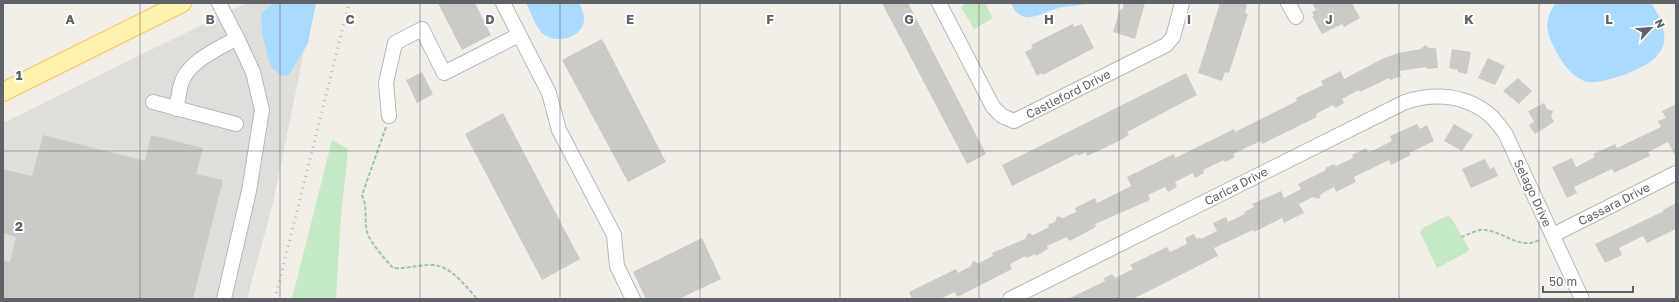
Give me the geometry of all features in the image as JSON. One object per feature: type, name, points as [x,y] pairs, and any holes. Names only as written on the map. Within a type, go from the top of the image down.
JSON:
[{"type":"main road","points":[[3,92],[182,3]]},
{"type":"street","points":[[219,3],[253,72],[262,110],[249,192],[224,299]]},
{"type":"street","points":[[503,3],[549,93],[559,130],[614,235],[616,266],[633,299]]},
{"type":"street","name":"Castleford Drive","points":[[939,3],[993,107],[1002,116],[1014,121],[1166,46],[1173,37],[1182,3]]},
{"type":"street","points":[[1288,3],[1296,17]]},
{"type":"street","points":[[389,116],[386,83],[395,43],[422,29],[444,73],[519,35]]},
{"type":"street","points":[[176,109],[181,83],[190,70],[200,60],[237,38]]},
{"type":"street","name":"Carica Drive","points":[[1010,299],[1405,102],[1418,98],[1434,96],[1456,98],[1467,102]]},
{"type":"street","points":[[153,102],[236,124]]},
{"type":"street","name":"Selago Drive","points":[[1467,102],[1476,106],[1491,117],[1505,133],[1582,299]]},
{"type":"street","name":"Cassara Drive","points":[[1552,235],[1676,173]]},
{"type":"path","points":[[389,116],[362,195],[366,204],[367,232],[381,255],[393,268],[407,269],[431,265],[446,268],[477,299]]},
{"type":"path","points":[[1461,237],[1486,230],[1521,243],[1529,244],[1552,235]]},
{"type":"shaded area","points":[[246,3],[314,3],[273,203],[247,299],[3,299],[3,123]]},
{"type":"green space","points":[[963,3],[979,3],[980,5],[985,3],[993,18],[974,29],[961,7],[964,5]]},
{"type":"green space","points":[[332,140],[348,149],[340,228],[336,298],[292,299]]},
{"type":"green space","points":[[1447,216],[1452,219],[1469,249],[1467,252],[1437,268],[1420,232],[1423,228]]},
{"type":"water","points":[[274,3],[316,3],[308,43],[289,75],[281,76],[271,67],[262,32],[261,13]]},
{"type":"water","points":[[526,3],[579,3],[584,15],[583,24],[576,34],[569,37],[555,39],[548,37],[542,33],[535,23]]},
{"type":"water","points":[[1011,3],[1087,3],[1063,7],[1032,17],[1026,17],[1015,11]]},
{"type":"water","points":[[1556,3],[1651,3],[1663,27],[1664,43],[1655,58],[1631,72],[1610,79],[1591,82],[1584,81],[1569,70],[1559,56],[1550,39],[1547,24],[1552,8]]},
{"type":"building","points":[[438,3],[475,3],[491,35],[462,50]]},
{"type":"building","points":[[882,3],[908,3],[986,154],[967,164]]},
{"type":"building","points":[[1124,3],[1145,3],[1135,39],[1113,32],[1120,9],[1122,10]]},
{"type":"building","points":[[1220,3],[1241,3],[1247,5],[1245,13],[1248,14],[1229,73],[1225,72],[1222,81],[1198,73]]},
{"type":"building","points":[[1312,3],[1352,3],[1360,18],[1344,27],[1342,24],[1322,34],[1312,16],[1314,16],[1312,12],[1316,10]]},
{"type":"building","points":[[1073,24],[1074,27],[1082,24],[1094,48],[1043,75],[1042,73],[1037,76],[1025,52],[1033,48],[1031,45]]},
{"type":"building","points":[[602,39],[666,162],[628,182],[562,60]]},
{"type":"building","points":[[1425,45],[1429,48],[1436,48],[1438,68],[1427,69],[1426,67],[1399,71],[1401,76],[1390,80],[1389,78],[1360,92],[1359,90],[1342,99],[1344,103],[1335,108],[1333,105],[1316,114],[1317,117],[1262,144],[1261,141],[1233,154],[1235,157],[1225,162],[1224,160],[1203,170],[1204,173],[1195,178],[1193,173],[1175,182],[1177,187],[1168,192],[1165,187],[1148,195],[1150,200],[1095,224],[1096,227],[1069,241],[1067,237],[1047,246],[1048,249],[1036,256],[1035,254],[1027,258],[1026,256],[1010,264],[1012,269],[957,297],[955,292],[940,299],[912,299],[909,292],[956,269],[958,273],[971,266],[973,261],[979,263],[993,256],[992,253],[1025,239],[1028,233],[1033,235],[1049,227],[1048,225],[1055,222],[1057,216],[1063,218],[1076,212],[1075,208],[1095,198],[1097,203],[1131,186],[1127,177],[1174,154],[1175,158],[1234,129],[1235,132],[1297,101],[1296,98],[1323,85],[1321,81],[1341,71],[1344,79],[1382,59],[1398,53],[1421,49]]},
{"type":"building","points":[[1452,49],[1471,52],[1467,74],[1449,68]]},
{"type":"building","points":[[1488,58],[1505,66],[1495,85],[1478,78]]},
{"type":"building","points":[[422,72],[433,94],[417,103],[406,80]]},
{"type":"building","points":[[1186,73],[1197,95],[1127,132],[1129,135],[1115,143],[1087,156],[1086,152],[1078,156],[1077,154],[1012,186],[1002,165]]},
{"type":"building","points":[[1518,78],[1532,91],[1519,104],[1503,91]]},
{"type":"building","points":[[1544,103],[1547,109],[1553,111],[1551,117],[1554,122],[1535,134],[1529,125],[1534,122],[1528,111]]},
{"type":"building","points":[[1676,104],[1676,157],[1668,142],[1648,152],[1650,156],[1614,173],[1612,169],[1574,187],[1577,193],[1567,198],[1552,167],[1572,158],[1576,167],[1595,157],[1593,154],[1615,144],[1617,148],[1661,127],[1658,121],[1666,118],[1662,111]]},
{"type":"building","points":[[503,113],[580,259],[542,280],[465,134]]},
{"type":"building","points":[[1417,124],[1420,129],[1427,125],[1434,141],[1409,153],[1411,155],[1391,165],[1389,160],[1354,177],[1356,182],[1336,192],[1334,187],[1321,194],[1319,199],[1313,197],[1299,204],[1304,213],[1284,223],[1282,218],[1254,232],[1253,230],[1214,248],[1218,256],[1133,299],[1068,299],[1105,281],[1104,278],[1112,274],[1115,278],[1133,269],[1130,265],[1167,247],[1170,252],[1187,244],[1185,238],[1194,234],[1197,239],[1200,237],[1201,239],[1217,231],[1213,223],[1226,217],[1228,222],[1245,214],[1244,212],[1254,207],[1252,204],[1281,191],[1284,198],[1301,189],[1298,184],[1326,170],[1325,168],[1334,164],[1336,166],[1353,158],[1352,155],[1366,148],[1368,152],[1374,150],[1392,141],[1390,136]]},
{"type":"building","points":[[1454,124],[1473,135],[1462,151],[1444,141]]},
{"type":"building","points":[[43,135],[145,161],[151,135],[203,148],[196,174],[223,180],[193,299],[3,299],[3,260],[10,262],[16,237],[3,233],[3,169],[32,176]]},
{"type":"building","points":[[1485,159],[1490,169],[1494,167],[1498,176],[1471,188],[1462,169]]},
{"type":"building","points":[[1676,203],[1676,229],[1647,243],[1643,236],[1619,248],[1622,255],[1605,263],[1595,244],[1664,211],[1663,210]]},
{"type":"building","points":[[702,238],[721,279],[679,299],[646,299],[633,272]]},
{"type":"railway","points":[[275,299],[349,3]]}]
